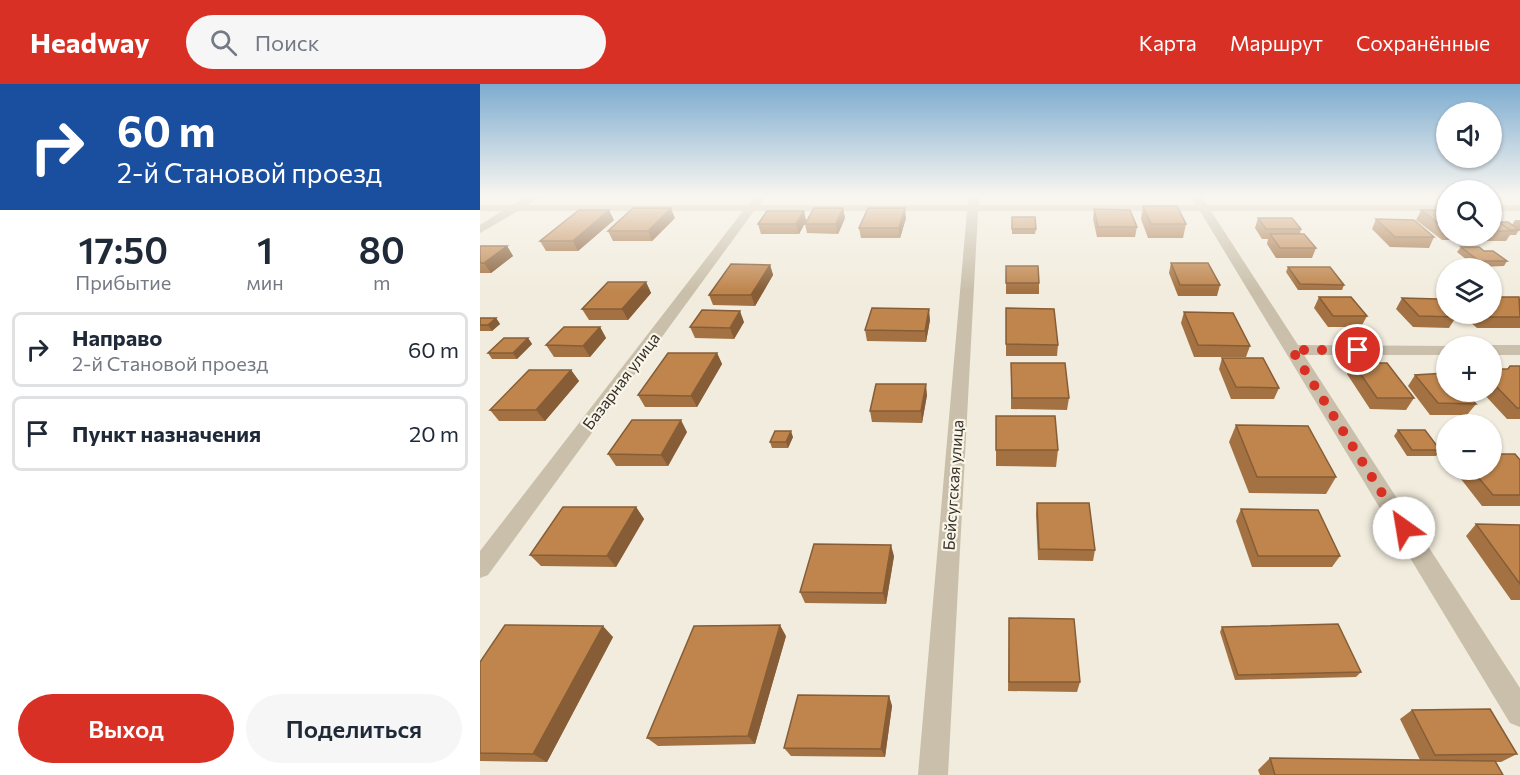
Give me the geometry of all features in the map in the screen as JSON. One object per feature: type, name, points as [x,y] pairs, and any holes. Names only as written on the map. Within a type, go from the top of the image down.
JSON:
[{"type":"street","name":"Базарная улица","points":[[480,568],[737,227]]},
{"type":"street","name":"Бейсугская улица","points":[[933,775],[972,227]]},
{"type":"street","points":[[1215,227],[1292,350],[1512,686],[1520,713]]},
{"type":"street","points":[[1292,350],[1436,350]]},
{"type":"street","points":[[1502,350],[1520,350]]},
{"type":"building","points":[[557,227],[589,227],[573,241],[540,241]]},
{"type":"building","points":[[612,227],[652,227],[648,231],[608,231]]},
{"type":"building","points":[[859,227],[899,227],[899,228]]},
{"type":"building","points":[[1036,227],[1036,229],[1012,229]]},
{"type":"building","points":[[1265,227],[1301,229],[1266,229]]},
{"type":"building","points":[[1385,227],[1423,227],[1434,237],[1395,237]]},
{"type":"building","points":[[1502,227],[1507,227],[1513,231],[1502,231]]},
{"type":"building","points":[[1506,227],[1515,227],[1519,230],[1510,230]]},
{"type":"building","points":[[1270,234],[1304,234],[1316,248],[1280,248]]},
{"type":"building","points":[[480,246],[507,246],[484,263],[480,263]]},
{"type":"building","points":[[1461,247],[1479,247],[1484,251],[1493,251],[1507,261],[1502,261],[1502,258],[1475,258]]},
{"type":"building","points":[[1171,263],[1208,263],[1220,285],[1180,285]]},
{"type":"building","points":[[731,264],[770,265],[751,295],[709,295]]},
{"type":"building","points":[[1006,266],[1038,266],[1039,283],[1006,283]]},
{"type":"building","points":[[1288,267],[1330,267],[1344,285],[1300,284]]},
{"type":"building","points":[[608,282],[646,282],[622,309],[582,309]]},
{"type":"building","points":[[1319,297],[1351,297],[1367,316],[1333,316]]},
{"type":"building","points":[[1502,297],[1519,297],[1520,317],[1502,317]]},
{"type":"building","points":[[1402,298],[1436,299],[1436,316],[1419,316]]},
{"type":"building","points":[[872,308],[929,309],[925,331],[865,330]]},
{"type":"building","points":[[1006,308],[1054,309],[1058,345],[1006,344]]},
{"type":"building","points":[[702,310],[740,311],[730,328],[690,327]]},
{"type":"building","points":[[1184,312],[1233,313],[1250,346],[1198,345]]},
{"type":"building","points":[[480,318],[496,318],[488,325],[480,325]]},
{"type":"building","points":[[564,327],[600,327],[583,346],[546,345]]},
{"type":"building","points":[[504,338],[528,338],[513,353],[488,353]]},
{"type":"building","points":[[668,353],[717,353],[691,396],[638,395]]},
{"type":"building","points":[[1222,358],[1263,358],[1279,388],[1236,387]]},
{"type":"building","points":[[1011,363],[1065,363],[1069,398],[1012,398]]},
{"type":"building","points":[[1353,363],[1387,363],[1414,398],[1377,398]]},
{"type":"building","points":[[1510,366],[1520,366],[1520,408],[1517,408],[1502,392],[1502,369],[1508,369]]},
{"type":"building","points":[[529,370],[571,370],[536,410],[490,410]]},
{"type":"building","points":[[1436,374],[1436,401],[1415,375]]},
{"type":"building","points":[[876,384],[926,384],[921,411],[870,411]]},
{"type":"building","points":[[1474,402],[1476,404],[1438,403]]},
{"type":"building","points":[[996,416],[1055,416],[1058,450],[996,450]]},
{"type":"building","points":[[632,420],[681,420],[661,455],[608,454]]},
{"type":"building","points":[[1236,425],[1308,426],[1336,477],[1257,477]]},
{"type":"building","points":[[1398,430],[1425,430],[1436,445],[1436,450],[1412,450]]},
{"type":"building","points":[[775,431],[791,431],[786,442],[770,442]]},
{"type":"building","points":[[1502,454],[1515,454],[1520,460],[1520,495],[1493,495],[1480,480],[1502,480]]},
{"type":"building","points":[[1037,503],[1089,503],[1095,550],[1039,549]]},
{"type":"building","points":[[563,507],[636,507],[607,556],[530,555]]},
{"type":"building","points":[[1241,509],[1318,510],[1340,556],[1258,556]]},
{"type":"building","points":[[1476,524],[1520,525],[1520,584]]},
{"type":"building","points":[[814,544],[891,545],[883,593],[800,592]]},
{"type":"building","points":[[1009,618],[1074,619],[1080,682],[1009,682]]},
{"type":"building","points":[[1338,624],[1361,672],[1238,675],[1222,627]]},
{"type":"building","points":[[505,625],[603,626],[533,754],[480,753],[480,662]]},
{"type":"building","points":[[780,625],[748,736],[647,738],[694,626]]},
{"type":"building","points":[[798,695],[889,696],[881,749],[784,748]]},
{"type":"building","points":[[1490,709],[1517,754],[1435,755],[1412,710]]},
{"type":"building","points":[[1270,758],[1495,761],[1503,775],[1275,775]]},
{"type":"route","points":[[1358,350],[1292,350],[1404,528]]}]
